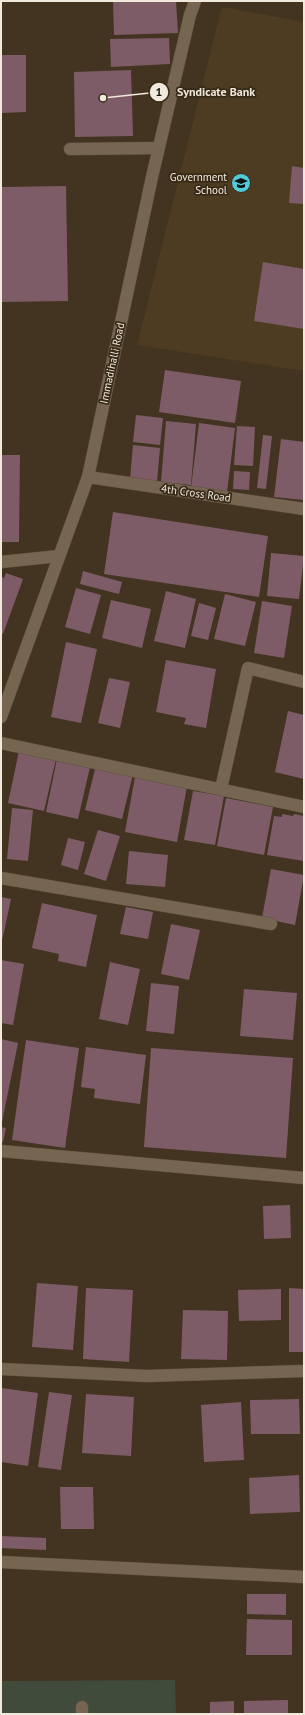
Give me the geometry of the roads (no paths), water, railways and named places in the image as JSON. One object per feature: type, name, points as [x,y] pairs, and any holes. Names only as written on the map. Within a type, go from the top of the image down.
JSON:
[{"type":"street","name":"Immadihalli Road","points":[[1,718],[88,477],[158,148],[190,15],[195,1]]},
{"type":"street","points":[[70,149],[158,148]]},
{"type":"street","name":"4th Cross Road","points":[[88,477],[304,509]]},
{"type":"street","points":[[1,562],[59,556]]},
{"type":"street","points":[[221,789],[248,668],[304,682]]},
{"type":"street","points":[[1,744],[304,807]]},
{"type":"street","points":[[1,878],[271,924]]},
{"type":"street","points":[[1,1151],[304,1178]]},
{"type":"street","points":[[1,1369],[147,1376],[304,1371]]},
{"type":"street","points":[[1,1562],[304,1577]]},
{"type":"place","name":"Syndicate Bank","points":[[103,98]]},
{"type":"place","name":"Government School","points":[[241,183]]}]
